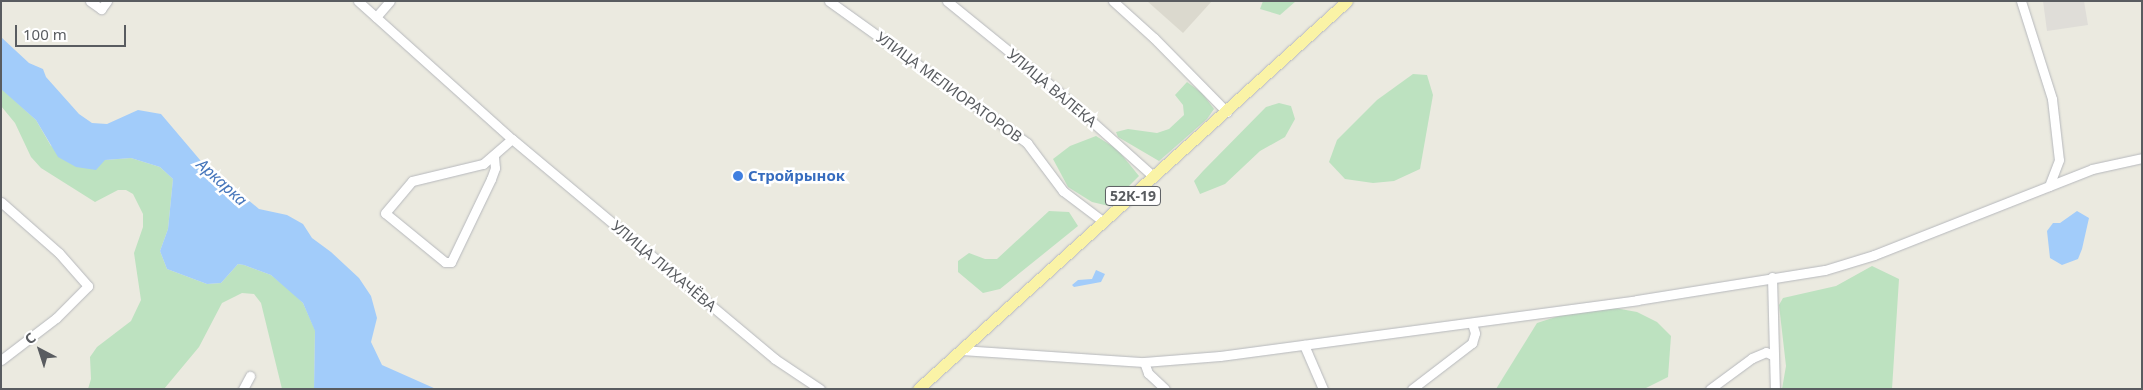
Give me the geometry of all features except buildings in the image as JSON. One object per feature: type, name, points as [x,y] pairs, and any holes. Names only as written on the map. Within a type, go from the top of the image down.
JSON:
[{"type":"main road","name":"52К-19","points":[[918,389],[1227,112],[1347,1]]},
{"type":"street","points":[[90,1],[101,9],[107,1]]},
{"type":"street","name":"УЛИЦА ЛИХАЧЁВА","points":[[358,1],[512,139],[775,359],[820,389]]},
{"type":"street","points":[[376,17],[390,1]]},
{"type":"street","name":"УЛИЦА МЕЛИОРАТОРОВ","points":[[829,1],[1026,142],[1064,191],[1104,222]]},
{"type":"street","name":"УЛИЦА ВАЛЕКА","points":[[947,1],[1059,92],[1154,177]]},
{"type":"street","points":[[1113,1],[1154,38],[1227,112]]},
{"type":"street","points":[[2021,1],[2052,99],[2059,160],[2049,186]]},
{"type":"street","points":[[494,157],[495,168],[491,179],[451,262],[445,262],[385,213],[412,181],[484,164],[512,139]]},
{"type":"street","points":[[961,350],[1144,362],[1304,345],[1472,323],[1825,270],[1859,260],[2092,169],[2142,158]]},
{"type":"street","points":[[1,202],[59,253],[88,286],[56,318],[1,360]]},
{"type":"street","points":[[1772,277],[1775,389]]},
{"type":"street","points":[[1412,389],[1472,342],[1475,333],[1472,323]]},
{"type":"street","points":[[1304,345],[1323,389]]},
{"type":"street","points":[[1710,389],[1752,358],[1766,352],[1774,356]]},
{"type":"street","points":[[1144,362],[1148,372],[1165,389]]},
{"type":"street","points":[[243,389],[250,376]]},
{"type":"shaded area","points":[[1147,1],[1212,1],[1183,33]]},
{"type":"shaded area","points":[[2043,1],[2084,1],[2088,25],[2047,31]]},
{"type":"green space","points":[[1263,1],[1296,1],[1280,15],[1260,9]]},
{"type":"green space","points":[[1413,74],[1427,75],[1433,95],[1420,169],[1394,181],[1373,183],[1345,179],[1329,162],[1337,140],[1377,100]]},
{"type":"green space","points":[[1187,82],[1202,93],[1214,109],[1207,119],[1159,161],[1118,137],[1116,132],[1128,129],[1157,133],[1169,129],[1184,115],[1183,105],[1175,95]]},
{"type":"green space","points":[[1,88],[36,120],[51,146],[105,160],[131,158],[160,167],[173,179],[168,229],[160,251],[167,269],[207,284],[221,283],[238,264],[244,265],[271,275],[292,292],[303,303],[315,330],[314,389],[282,389],[261,303],[254,294],[242,293],[222,303],[199,347],[164,389],[88,389],[91,379],[90,357],[97,347],[131,321],[141,300],[134,253],[143,227],[143,214],[133,194],[126,190],[118,190],[95,202],[41,168],[31,157],[15,123],[1,106]]},
{"type":"green space","points":[[1279,103],[1291,106],[1295,119],[1285,137],[1260,151],[1225,184],[1200,194],[1194,181],[1266,107]]},
{"type":"green space","points":[[1096,136],[1117,149],[1139,176],[1109,206],[1092,202],[1068,187],[1053,159],[1070,146]]},
{"type":"green space","points":[[1049,211],[1069,212],[1078,226],[1000,289],[983,293],[958,272],[958,261],[969,253],[985,259],[997,259]]},
{"type":"green space","points":[[1872,266],[1899,279],[1892,389],[1782,389],[1786,366],[1779,305],[1783,298],[1836,286]]},
{"type":"green space","points":[[1615,308],[1637,312],[1657,322],[1671,336],[1668,377],[1644,389],[1496,389],[1537,323],[1562,315]]},
{"type":"water","points":[[1,37],[29,63],[43,69],[46,77],[79,114],[92,123],[107,124],[138,110],[161,114],[223,187],[236,190],[259,209],[287,215],[303,224],[312,238],[331,252],[359,278],[371,296],[377,318],[371,342],[382,365],[436,389],[314,389],[315,331],[303,303],[271,275],[244,265],[238,264],[221,283],[207,284],[167,269],[160,251],[168,229],[173,179],[160,167],[131,158],[105,160],[96,170],[76,167],[58,157],[36,120],[1,89]]},
{"type":"water","points":[[2077,211],[2089,218],[2082,249],[2078,259],[2062,265],[2050,258],[2047,231],[2053,223],[2060,223]]},
{"type":"water","points":[[1096,270],[1105,274],[1101,282],[1074,287],[1072,285],[1078,280],[1092,279]]},
{"type":"place","name":"Стройрынок","points":[[738,176]]},
{"type":"water label","name":"Аркарка","points":[[222,182]]}]
